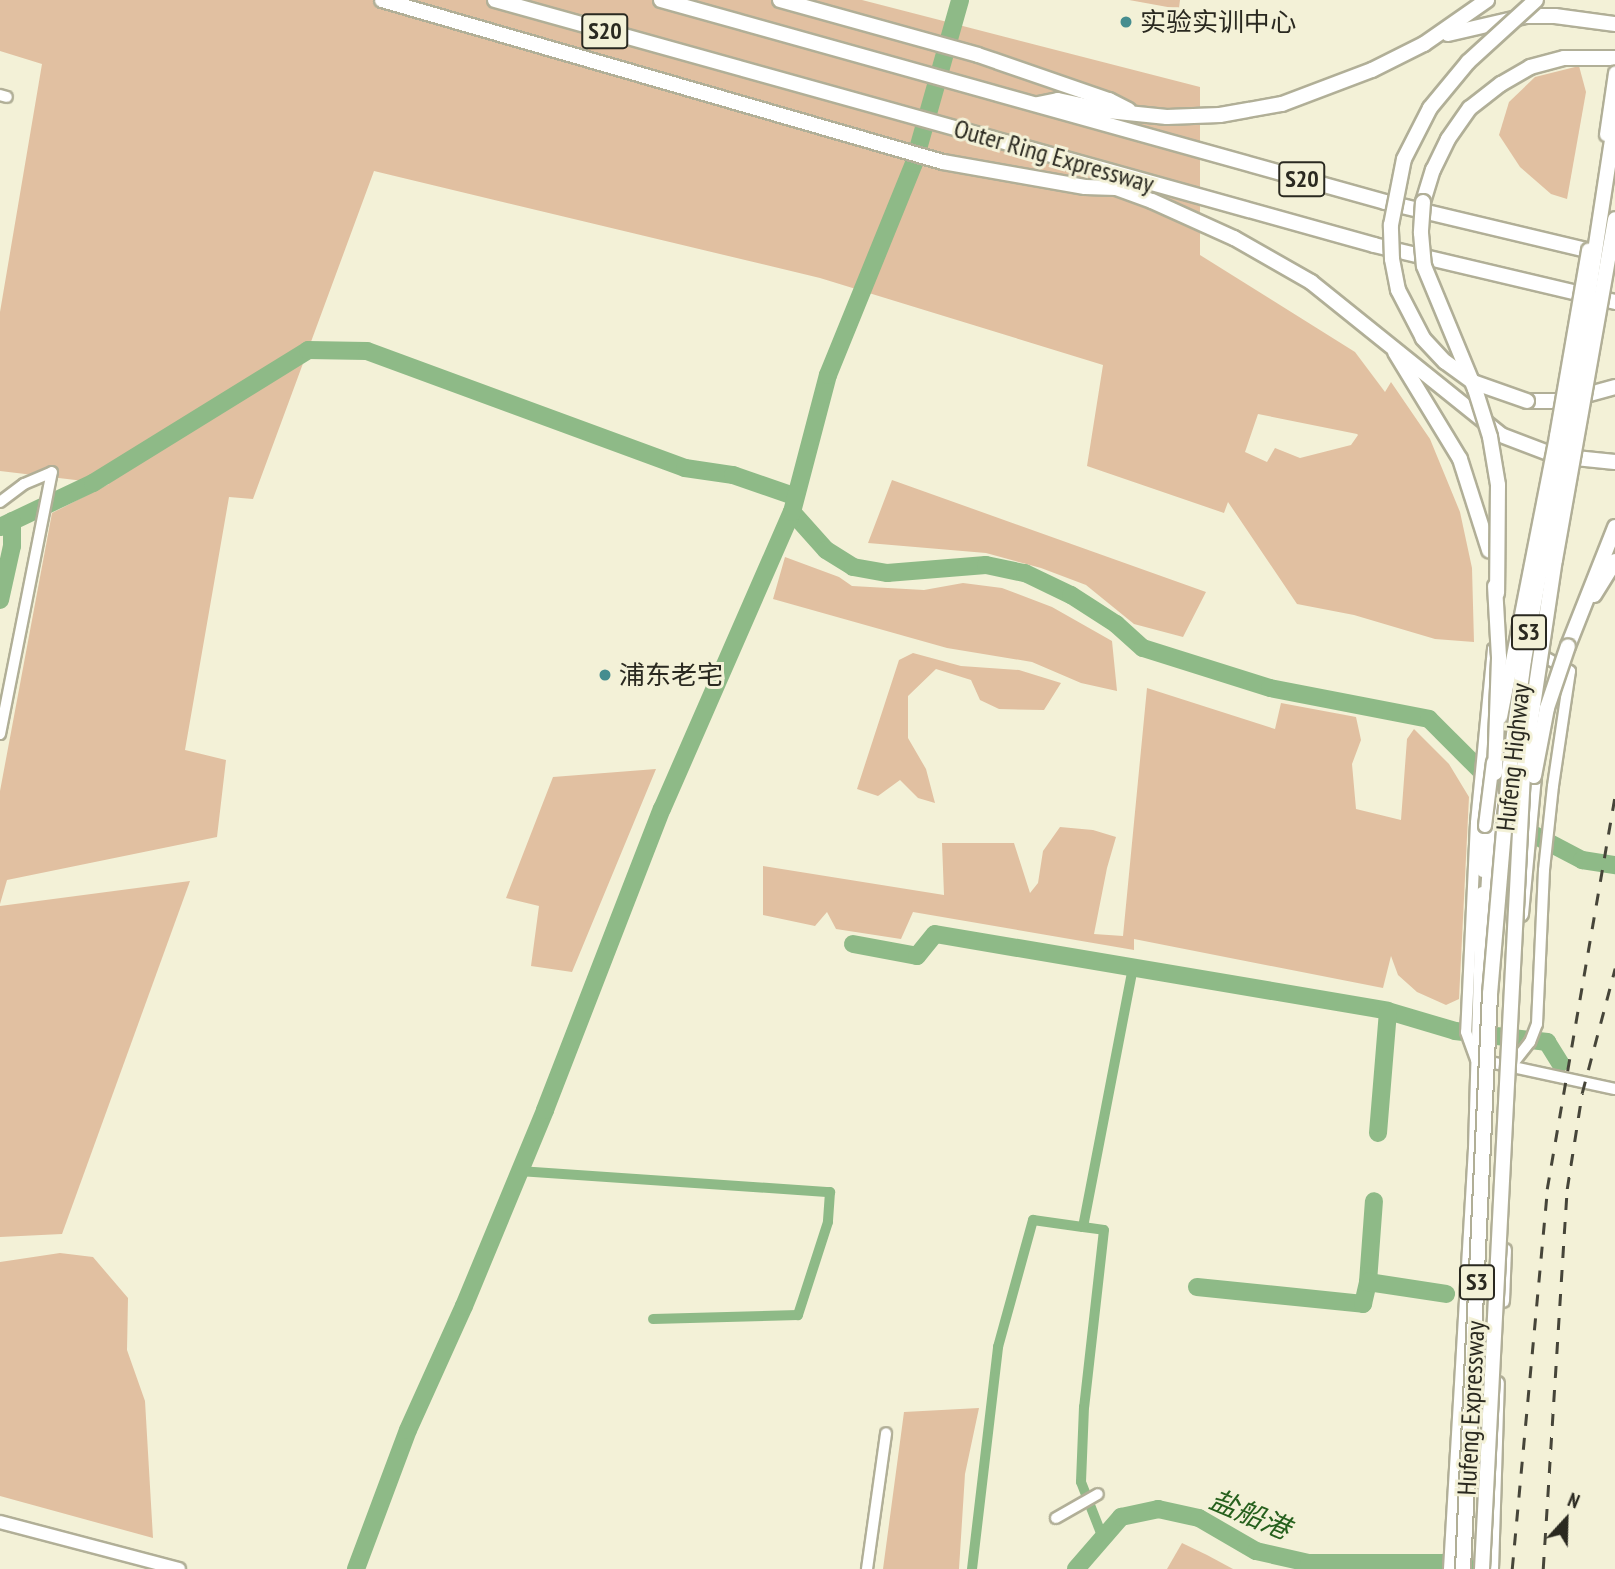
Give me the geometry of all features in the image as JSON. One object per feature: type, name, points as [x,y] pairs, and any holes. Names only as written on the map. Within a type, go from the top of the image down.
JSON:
[{"type":"highway","points":[[382,0],[943,162],[1085,187],[1116,188],[1191,218],[1276,261],[1341,304],[1501,435],[1556,456],[1615,462]]},
{"type":"highway","name":"Outer Ring Expressway","points":[[495,0],[1374,245],[1615,302]]},
{"type":"highway","name":"Outer Ring Expressway","points":[[661,0],[1385,202],[1615,255]]},
{"type":"highway","points":[[780,0],[978,55],[1109,100],[1139,115]]},
{"type":"highway","points":[[1424,44],[1487,0]]},
{"type":"highway","points":[[1536,0],[1468,62],[1430,108],[1404,159],[1395,191],[1391,225],[1392,258],[1398,290],[1423,338],[1445,362],[1473,382],[1527,401],[1572,399],[1615,387]]},
{"type":"highway","points":[[1036,105],[1058,100],[1139,115],[1220,115],[1282,104],[1340,84],[1424,44],[1481,25],[1526,16],[1555,16],[1615,23]]},
{"type":"highway","points":[[1490,994],[1488,895],[1499,681],[1498,485],[1490,437],[1475,389],[1424,266],[1421,233],[1423,202],[1433,170],[1448,139],[1470,108],[1501,84],[1530,67],[1564,58],[1603,55],[1615,58]]},
{"type":"highway","points":[[1599,274],[1615,121]]},
{"type":"highway","points":[[1094,167],[1116,188]]},
{"type":"highway","points":[[1599,274],[1615,219]]},
{"type":"highway","name":"Hufeng Highway","points":[[1490,994],[1509,772],[1524,660],[1599,274]]},
{"type":"highway","name":"Hufeng Highway","points":[[1510,996],[1523,774],[1599,274]]},
{"type":"highway","points":[[1393,348],[1460,459],[1483,528],[1497,593]]},
{"type":"highway","points":[[1510,996],[1525,889],[1534,776],[1547,708],[1568,646],[1615,527]]},
{"type":"highway","points":[[1568,646],[1615,561]]},
{"type":"highway","name":"Hufeng Expressway","points":[[1464,1569],[1490,994]]},
{"type":"highway","name":"Hufeng Expressway","points":[[1482,1569],[1510,996]]},
{"type":"main road","points":[[1450,1569],[1469,1262],[1480,825],[1577,319],[1615,73]]},
{"type":"main road","points":[[1492,1569],[1505,1267],[1508,1065],[1505,1049],[1514,861],[1560,562],[1615,255]]},
{"type":"main road","points":[[0,1521],[179,1569]]},
{"type":"street","points":[[0,502],[47,474],[0,734]]},
{"type":"street","points":[[1480,825],[1493,649],[1535,651],[1570,671],[1552,786],[1544,870],[1537,1024],[1530,1042],[1508,1065]]},
{"type":"street","points":[[1476,1059],[1615,1089]]},
{"type":"street","points":[[867,1569],[886,1433]]},
{"type":"street","points":[[1056,1518],[1098,1494]]},
{"type":"shaded area","points":[[0,0],[862,0],[1200,87],[1200,255],[1355,352],[1385,392],[1391,382],[1430,439],[1460,512],[1472,568],[1474,642],[1435,639],[1354,615],[1297,604],[1228,502],[1224,513],[1087,466],[1103,365],[820,278],[374,171],[253,499],[229,497],[185,750],[226,760],[217,837],[7,880],[0,904],[0,791],[52,513],[109,484],[0,471],[0,312],[42,64],[0,51]],"holes":[[[1258,414],[1357,434],[1351,445],[1300,458],[1275,448],[1267,462],[1245,452]]]},
{"type":"shaded area","points":[[1129,0],[1180,0],[1179,8],[1173,8]]},
{"type":"shaded area","points":[[1579,66],[1586,92],[1567,199],[1551,194],[1520,167],[1499,135],[1509,102],[1535,77]]},
{"type":"shaded area","points":[[892,480],[1206,592],[1183,637],[1134,624],[1086,585],[1041,568],[986,553],[868,543]]},
{"type":"shaded area","points":[[785,557],[839,577],[852,586],[924,590],[963,583],[1002,588],[1052,607],[1112,641],[1117,691],[1081,683],[1032,662],[947,648],[773,599]]},
{"type":"shaded area","points":[[913,653],[961,666],[1019,670],[1061,683],[1044,710],[999,709],[980,700],[971,680],[936,669],[908,696],[908,738],[926,769],[935,803],[918,798],[900,780],[878,796],[857,789],[899,660]]},
{"type":"shaded area","points":[[1147,688],[1275,729],[1281,703],[1356,717],[1361,740],[1352,764],[1356,809],[1401,820],[1407,739],[1414,729],[1449,764],[1469,797],[1459,999],[1446,1005],[1417,992],[1398,975],[1391,956],[1383,988],[1134,939],[1134,950],[913,912],[901,939],[836,929],[827,912],[815,926],[763,915],[763,866],[944,895],[942,843],[1014,843],[1030,893],[1038,883],[1043,851],[1060,827],[1093,830],[1116,837],[1094,934],[1123,936]]},
{"type":"shaded area","points":[[656,769],[572,972],[531,966],[539,906],[506,898],[553,777]]},
{"type":"shaded area","points":[[190,881],[62,1234],[0,1237],[0,906]]},
{"type":"shaded area","points":[[60,1253],[93,1257],[128,1298],[127,1350],[145,1401],[153,1538],[0,1496],[0,1262]]},
{"type":"shaded area","points":[[979,1408],[965,1474],[959,1569],[883,1569],[904,1412]]},
{"type":"shaded area","points":[[1182,1543],[1207,1555],[1233,1569],[1167,1569]]},
{"type":"waterway","points":[[356,1569],[408,1430],[464,1306],[545,1110],[662,809],[792,512],[828,375],[914,163],[960,0]]},
{"type":"waterway","points":[[0,527],[93,483],[308,350],[367,351],[685,468],[733,475],[794,496]]},
{"type":"waterway","points":[[792,512],[826,550],[853,567],[887,573],[986,565],[1025,573],[1071,595],[1116,624],[1143,648],[1270,688],[1429,719],[1488,778],[1509,813],[1523,829],[1582,860],[1615,865]]},
{"type":"waterway","points":[[0,600],[12,546],[12,521]]},
{"type":"waterway","points":[[853,944],[917,956],[935,934],[1388,1011],[1455,1031],[1547,1042],[1560,1063]]},
{"type":"waterway","points":[[972,1569],[998,1347],[1033,1220],[1083,1227],[1133,968]]},
{"type":"waterway","points":[[1378,1133],[1388,1011]]},
{"type":"waterway","points":[[519,1171],[830,1192],[828,1222],[798,1315],[653,1319]]},
{"type":"waterway","points":[[1368,1282],[1374,1201]]},
{"type":"waterway","points":[[1083,1227],[1104,1230],[1084,1407],[1081,1482],[1103,1538]]},
{"type":"waterway","points":[[1197,1287],[1363,1304],[1368,1282],[1446,1294]]},
{"type":"waterway","name":"盐船港","points":[[1076,1569],[1121,1517],[1158,1509],[1199,1518],[1256,1551],[1309,1563],[1458,1563],[1467,1567]]},
{"type":"railway","points":[[1512,1569],[1547,1189],[1615,797]]},
{"type":"railway","points":[[1543,1569],[1567,1189],[1582,1093],[1615,968]]},
{"type":"place","name":"实验实训中心","points":[[1126,22]]},
{"type":"place","name":"浦东老宅","points":[[605,675]]}]
